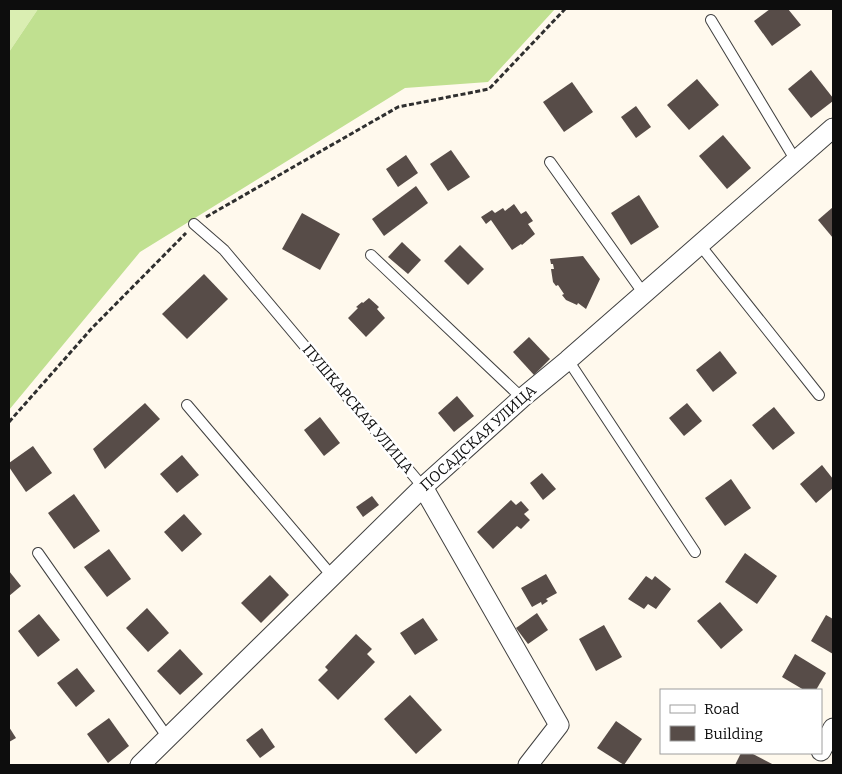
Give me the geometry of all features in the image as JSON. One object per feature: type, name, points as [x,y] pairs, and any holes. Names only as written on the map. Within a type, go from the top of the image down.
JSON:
[{"type":"street","name":"ПОСАДСКАЯ УЛИЦА","points":[[140,765],[423,487],[522,398],[833,128]]},
{"type":"street","name":"ПУШКАРСКАЯ УЛИЦА","points":[[423,487],[559,725],[528,765]]},
{"type":"street","points":[[822,748],[833,728]]},
{"type":"lane","points":[[711,20],[796,161]]},
{"type":"lane","points":[[550,162],[644,294]]},
{"type":"lane","name":"ПУШКАРСКАЯ УЛИЦА","points":[[194,224],[224,250],[423,487]]},
{"type":"lane","points":[[700,245],[820,395]]},
{"type":"lane","points":[[371,255],[522,398]]},
{"type":"lane","points":[[568,360],[695,552]]},
{"type":"lane","points":[[187,405],[332,576]]},
{"type":"lane","points":[[38,553],[168,738]]},
{"type":"path","points":[[9,422],[92,328],[194,224],[398,108],[489,89],[565,9]]},
{"type":"green space","points":[[9,9],[38,9],[9,52]]},
{"type":"green space","points":[[38,9],[555,9],[488,82],[405,88],[140,252],[9,410],[9,52]]},
{"type":"building","points":[[770,9],[788,9],[801,25],[772,46],[754,21]]},
{"type":"building","points":[[811,70],[833,98],[833,101],[811,118],[788,89]]},
{"type":"building","points":[[697,79],[719,105],[689,130],[667,105]]},
{"type":"building","points":[[572,82],[593,112],[564,132],[543,102]]},
{"type":"building","points":[[636,106],[651,127],[636,138],[621,117]]},
{"type":"building","points":[[723,135],[751,168],[727,189],[699,156]]},
{"type":"building","points":[[451,150],[470,177],[448,191],[430,164]]},
{"type":"building","points":[[406,155],[418,173],[398,187],[386,169]]},
{"type":"building","points":[[416,186],[428,203],[384,236],[372,219]]},
{"type":"building","points":[[639,195],[659,227],[631,245],[611,213]]},
{"type":"building","points":[[514,204],[521,214],[526,211],[533,221],[528,224],[535,234],[522,245],[512,250],[491,220],[486,224],[481,217],[492,210],[495,213],[503,208],[505,211]]},
{"type":"building","points":[[833,207],[833,238],[818,220]]},
{"type":"building","points":[[302,213],[340,234],[320,270],[282,249]]},
{"type":"building","points":[[402,242],[421,260],[408,274],[388,257]]},
{"type":"building","points":[[460,245],[484,269],[468,285],[444,261]]},
{"type":"building","points":[[583,256],[600,279],[586,309],[578,303],[577,305],[566,300],[562,295],[564,294],[558,285],[556,286],[553,282],[551,269],[554,269],[550,259]]},
{"type":"building","points":[[204,274],[228,299],[187,339],[162,314]]},
{"type":"building","points":[[369,298],[379,307],[377,309],[385,318],[366,337],[348,318],[358,308],[356,307]]},
{"type":"building","points":[[529,337],[550,359],[534,375],[513,352]]},
{"type":"building","points":[[720,351],[737,373],[713,392],[696,370]]},
{"type":"building","points":[[457,396],[474,416],[454,432],[438,413]]},
{"type":"building","points":[[145,403],[160,419],[105,469],[93,449]]},
{"type":"building","points":[[687,403],[702,421],[684,436],[669,418]]},
{"type":"building","points":[[774,407],[795,433],[773,450],[752,425]]},
{"type":"building","points":[[320,417],[340,443],[324,456],[304,430]]},
{"type":"building","points":[[33,446],[52,473],[26,492],[9,467],[9,463]]},
{"type":"building","points":[[182,455],[199,475],[177,493],[160,474]]},
{"type":"building","points":[[822,465],[833,479],[833,488],[816,503],[800,484]]},
{"type":"building","points":[[542,473],[556,489],[543,500],[530,483]]},
{"type":"building","points":[[731,479],[751,508],[725,526],[705,498]]},
{"type":"building","points":[[74,494],[100,531],[74,549],[48,513]]},
{"type":"building","points":[[372,496],[379,505],[363,517],[356,507]]},
{"type":"building","points":[[511,500],[516,505],[521,501],[529,510],[524,514],[530,520],[521,529],[517,526],[493,549],[477,532]]},
{"type":"building","points":[[184,514],[202,534],[182,552],[164,532]]},
{"type":"building","points":[[109,549],[131,579],[107,597],[84,567]]},
{"type":"building","points":[[745,553],[777,576],[757,604],[725,582]]},
{"type":"building","points":[[9,571],[21,586],[9,596]]},
{"type":"building","points":[[546,574],[557,593],[546,599],[548,601],[542,605],[541,602],[532,607],[521,588]]},
{"type":"building","points":[[270,575],[289,595],[261,623],[241,603]]},
{"type":"building","points":[[646,576],[652,580],[655,576],[671,589],[656,609],[648,604],[644,609],[628,599]]},
{"type":"building","points":[[720,602],[743,630],[721,649],[697,621]]},
{"type":"building","points":[[147,608],[169,633],[148,652],[126,628]]},
{"type":"building","points":[[537,613],[548,630],[528,644],[516,628]]},
{"type":"building","points":[[39,614],[60,640],[38,657],[18,631]]},
{"type":"building","points":[[826,615],[833,619],[833,654],[811,641]]},
{"type":"building","points":[[423,618],[438,640],[415,655],[400,633]]},
{"type":"building","points":[[604,625],[622,657],[596,671],[579,639]]},
{"type":"building","points":[[356,634],[372,649],[367,654],[375,662],[338,700],[318,680],[328,670],[325,667]]},
{"type":"building","points":[[180,649],[203,674],[180,695],[157,671]]},
{"type":"building","points":[[795,654],[826,673],[817,689],[802,689],[782,677]]},
{"type":"building","points":[[77,668],[95,691],[76,707],[57,683]]},
{"type":"building","points":[[410,695],[442,730],[416,754],[384,719]]},
{"type":"building","points":[[109,718],[129,746],[108,763],[87,734]]},
{"type":"building","points":[[616,721],[642,739],[624,765],[597,748]]},
{"type":"building","points":[[9,727],[16,738],[9,742]]},
{"type":"building","points":[[262,728],[275,747],[260,758],[246,740]]},
{"type":"building","points":[[740,754],[753,754],[774,765],[735,765]]}]
